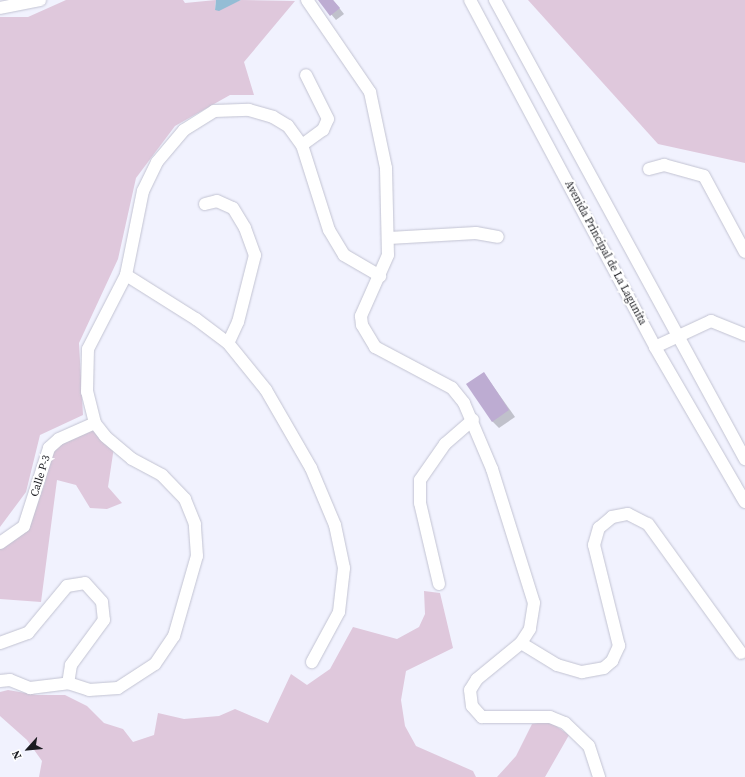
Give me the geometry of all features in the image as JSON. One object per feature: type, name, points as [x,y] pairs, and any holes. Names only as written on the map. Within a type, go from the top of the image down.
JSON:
[{"type":"street","points":[[0,8],[21,2],[40,0]]},
{"type":"street","points":[[307,0],[370,92],[386,168],[389,238],[380,276],[361,316],[366,336],[384,352],[452,388],[473,420],[534,603],[534,619],[521,643],[478,679],[470,690],[472,706],[482,717],[550,717],[565,723],[588,746],[599,777]]},
{"type":"street","name":"Avenida Principal de La Lagunita","points":[[470,0],[655,347],[745,502]]},
{"type":"street","name":"Avenida Principal de La Lagunita","points":[[495,0],[676,336],[745,459]]},
{"type":"street","points":[[302,145],[323,130],[328,119],[327,112],[306,75]]},
{"type":"street","points":[[0,681],[10,680],[30,688],[49,687],[68,683],[89,690],[118,688],[155,664],[174,636],[197,556],[195,524],[181,493],[162,475],[117,448],[95,423],[85,377],[88,348],[126,276],[147,179],[171,144],[193,123],[214,111],[249,110],[281,121],[302,145],[329,230],[340,249],[358,266],[380,276]]},
{"type":"street","points":[[649,169],[664,165],[704,176],[745,252]]},
{"type":"street","points":[[205,204],[217,201],[233,208],[245,228],[255,255],[238,322],[228,344]]},
{"type":"street","points":[[389,238],[476,233],[498,237]]},
{"type":"street","points":[[126,276],[228,344],[266,390],[304,454],[325,499],[341,548],[343,580],[339,612],[312,662]]},
{"type":"street","points":[[655,347],[676,336],[710,322],[745,335]]},
{"type":"street","points":[[439,584],[420,503],[420,480],[445,444],[473,420]]},
{"type":"street","name":"Calle P-3","points":[[0,543],[24,526],[49,448],[59,439],[95,423]]},
{"type":"street","points":[[521,643],[557,665],[582,672],[604,668],[612,661],[619,646],[594,545],[599,528],[612,518],[628,514],[648,524],[741,653]]},
{"type":"street","points":[[0,643],[22,636],[67,586],[84,583],[102,602],[104,620],[71,665],[68,683]]},
{"type":"shaded area","points":[[66,0],[183,0],[185,3],[216,0],[215,10],[241,0],[295,1],[244,62],[254,95],[230,95],[175,126],[136,178],[118,259],[79,343],[83,415],[40,435],[26,492],[0,527],[0,17],[28,17]]},
{"type":"shaded area","points":[[528,0],[745,0],[745,163],[658,144]]},
{"type":"shaded area","points":[[97,424],[114,447],[108,487],[122,503],[107,509],[90,508],[76,485],[57,480],[41,602],[0,599],[0,544],[29,527],[45,483],[52,444]]},
{"type":"shaded area","points":[[424,591],[440,593],[453,648],[406,671],[401,700],[405,726],[416,746],[473,771],[476,777],[39,777],[42,761],[27,740],[0,716],[0,692],[8,690],[37,695],[65,695],[87,706],[104,723],[123,729],[133,742],[154,735],[158,713],[184,719],[219,716],[235,709],[268,723],[291,674],[307,685],[330,669],[353,627],[397,639],[419,627],[425,614]]},
{"type":"shaded area","points":[[549,721],[569,735],[545,777],[497,777],[516,756],[532,724]]},
{"type":"water","points":[[216,0],[241,0],[219,11],[215,10]]},
{"type":"building","points":[[318,0],[333,0],[340,8],[330,16]]},
{"type":"building","points":[[484,372],[509,410],[492,422],[466,384]]}]
